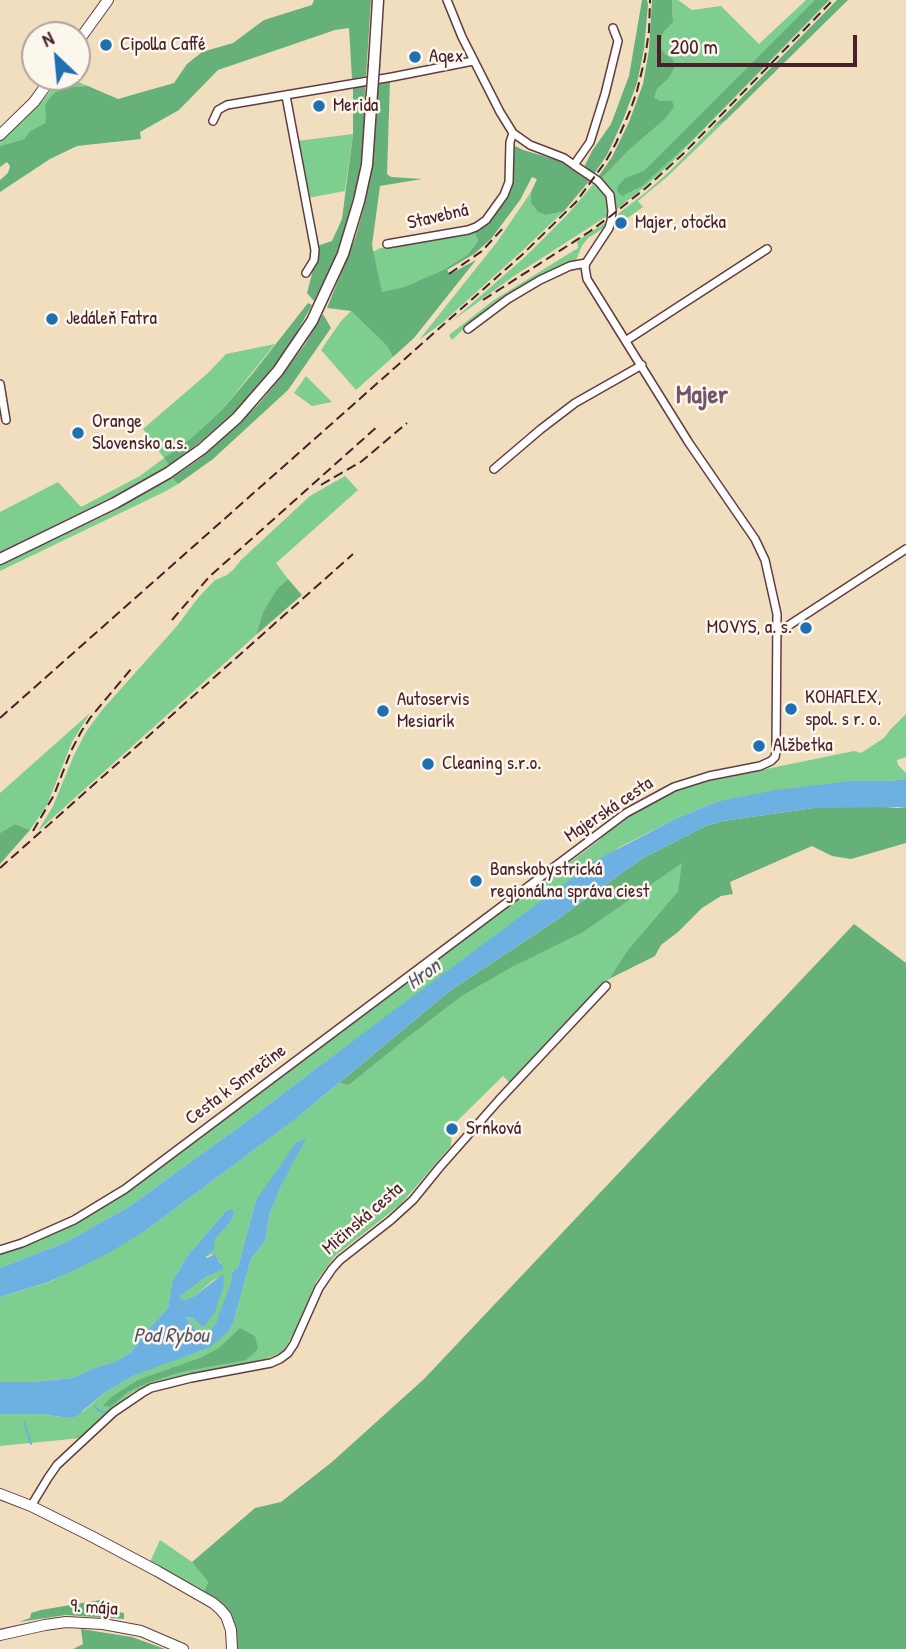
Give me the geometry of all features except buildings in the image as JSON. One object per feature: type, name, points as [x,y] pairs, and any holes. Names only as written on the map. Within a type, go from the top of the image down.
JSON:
[{"type":"main road","points":[[0,559],[136,492],[202,449],[263,390],[292,352],[328,289],[343,254],[359,201],[367,165],[378,0]]},
{"type":"street","points":[[91,24],[108,0]]},
{"type":"street","points":[[447,0],[473,61],[513,133],[530,145],[564,158],[598,181],[607,191],[612,215],[609,228],[586,262],[570,266],[540,280],[508,299],[468,329]]},
{"type":"street","points":[[574,164],[590,142],[605,94],[618,41],[613,28]]},
{"type":"street","points":[[213,121],[222,107],[473,61]]},
{"type":"street","points":[[0,135],[42,91]]},
{"type":"street","points":[[286,96],[315,250],[314,260],[306,273]]},
{"type":"street","name":"Stavebná","points":[[387,244],[468,230],[486,220],[509,182],[510,142],[513,133]]},
{"type":"street","points":[[627,340],[767,249]]},
{"type":"street","name":"Majerská cesta","points":[[478,923],[626,813],[662,792],[684,783],[760,766],[771,761],[776,752],[776,608],[765,560],[587,279],[586,262]]},
{"type":"street","points":[[494,469],[575,403],[642,365]]},
{"type":"street","points":[[0,384],[6,420]]},
{"type":"street","points":[[777,633],[906,550]]},
{"type":"street","name":"Cesta k Smrečine","points":[[0,1250],[74,1220],[125,1189],[478,923]]},
{"type":"street","name":"Mičinská cesta","points":[[31,1506],[57,1465],[114,1412],[142,1393],[151,1388],[191,1378],[271,1363],[288,1353],[319,1288],[332,1269],[413,1200],[499,1100],[606,986]]},
{"type":"street","points":[[0,1494],[31,1506],[157,1570],[220,1608],[229,1623],[232,1649]]},
{"type":"street","name":"9. mája","points":[[0,1635],[45,1625],[83,1622],[141,1631],[183,1649]]},
{"type":"green space","points":[[314,0],[371,0],[366,76],[352,79],[349,28],[335,30],[218,70],[179,110],[140,132],[141,139],[77,146],[50,159],[0,192],[0,180],[8,173],[10,166],[7,162],[0,167],[0,146],[24,139],[30,131],[45,123],[45,106],[56,92],[91,91],[91,87],[118,99],[174,83],[187,64],[202,52],[233,43],[264,20],[312,5]]},
{"type":"green space","points":[[642,0],[647,0],[648,5],[644,49],[637,83],[607,155],[594,174],[584,167],[611,124],[629,76]]},
{"type":"green space","points":[[652,0],[672,0],[673,22],[663,33],[660,47],[672,58],[675,66],[669,78],[657,89],[654,98],[672,101],[674,107],[664,120],[601,179],[598,177],[612,157],[629,122],[643,84],[649,50]]},
{"type":"green space","points":[[672,0],[678,0],[692,10],[721,6],[759,44],[806,0],[830,0],[668,166],[617,209],[611,189],[601,179],[664,120],[672,101],[653,98],[657,89],[669,78],[672,58],[660,47],[663,33],[673,22]]},
{"type":"green space","points":[[815,0],[829,0],[690,142],[642,186],[622,196],[617,191],[625,178],[644,171]]},
{"type":"green space","points":[[837,0],[848,0],[726,120],[712,128]]},
{"type":"green space","points":[[390,81],[387,174],[391,177],[422,179],[380,186],[372,245],[382,292],[404,287],[443,270],[467,255],[478,241],[475,232],[488,222],[496,211],[512,168],[515,146],[560,161],[590,180],[564,211],[547,215],[538,212],[531,203],[531,192],[537,179],[532,177],[520,200],[491,239],[474,254],[447,270],[450,274],[476,260],[414,338],[393,357],[387,346],[351,311],[327,308],[356,236],[366,199],[378,84]]},
{"type":"green space","points":[[365,85],[364,145],[359,176],[342,240],[314,301],[307,293],[317,246],[332,241],[342,219],[353,134],[353,87]]},
{"type":"green space","points":[[50,91],[64,91],[46,115],[45,123],[30,131],[24,139],[0,146],[0,140]]},
{"type":"green space","points":[[726,120],[638,201],[643,207],[622,222],[617,217],[671,170],[712,128]]},
{"type":"green space","points":[[353,134],[345,191],[308,198],[297,141]]},
{"type":"green space","points":[[595,182],[608,204],[607,216],[514,276],[452,321],[526,256]]},
{"type":"green space","points":[[531,192],[531,203],[547,215],[564,211],[442,323],[419,340],[497,242]]},
{"type":"green space","points":[[608,221],[604,228],[588,238],[576,260],[514,292],[471,322],[452,340],[449,335],[494,300],[578,248],[577,241]]},
{"type":"green space","points":[[475,232],[478,241],[467,255],[443,270],[404,287],[382,293],[373,252],[380,248]]},
{"type":"green space","points":[[308,303],[312,305],[288,348],[250,396],[200,442],[169,465],[164,458],[221,411]]},
{"type":"green space","points":[[351,311],[387,346],[393,357],[356,390],[321,350]]},
{"type":"green space","points":[[323,314],[331,328],[288,390],[213,459],[178,484],[172,478],[201,458],[257,406],[305,344]]},
{"type":"green space","points":[[275,344],[221,411],[164,458],[143,429],[226,354]]},
{"type":"green space","points":[[306,376],[332,402],[312,406],[294,393]]},
{"type":"green space","points":[[164,458],[169,465],[121,493],[0,552],[0,512],[58,482],[81,507],[140,476]]},
{"type":"green space","points":[[345,476],[358,490],[276,563],[288,579],[277,589],[263,612],[256,635],[38,831],[53,806],[86,732],[198,598],[215,580],[233,570],[310,496]]},
{"type":"green space","points":[[172,478],[178,484],[164,492],[0,571],[0,565],[103,516]]},
{"type":"green space","points":[[288,579],[302,595],[256,635],[263,612],[277,589]]},
{"type":"green space","points":[[90,713],[72,742],[47,805],[30,830],[15,824],[0,833],[0,793]]},
{"type":"green space","points":[[906,714],[906,757],[897,760],[906,773],[906,779],[716,802],[620,847],[127,1208],[64,1243],[0,1268],[0,1254],[37,1241],[75,1223],[543,879],[573,860],[617,823],[661,797],[693,784],[854,751],[861,753],[884,738]]},
{"type":"green space","points":[[906,807],[906,843],[851,859],[832,856],[812,846],[730,882],[733,894],[721,896],[702,908],[661,945],[655,956],[609,979],[627,951],[678,891],[682,863],[583,932],[514,966],[462,996],[349,1085],[339,1083],[451,990],[643,858],[706,826],[723,821],[814,808]]},
{"type":"green space","points":[[15,824],[30,830],[0,864],[0,833]]},
{"type":"green space","points":[[683,862],[678,891],[627,951],[609,979],[510,1083],[503,1076],[452,1126],[451,1146],[401,1204],[335,1256],[316,1282],[284,1350],[255,1363],[149,1384],[133,1392],[114,1407],[81,1438],[0,1446],[0,1414],[40,1414],[69,1418],[84,1411],[104,1393],[135,1375],[162,1364],[234,1320],[251,1259],[265,1241],[270,1213],[282,1184],[256,1200],[238,1267],[232,1272],[222,1309],[216,1323],[201,1338],[186,1318],[194,1319],[203,1328],[223,1275],[193,1297],[180,1300],[180,1296],[222,1269],[222,1264],[212,1254],[204,1258],[215,1239],[229,1224],[226,1211],[188,1255],[172,1282],[168,1308],[131,1352],[115,1362],[72,1378],[0,1382],[0,1297],[50,1282],[145,1231],[293,1121],[339,1083],[349,1085],[462,996],[625,902]]},
{"type":"green space","points":[[854,924],[906,963],[906,1649],[238,1649],[232,1616],[225,1606],[204,1592],[208,1582],[192,1562],[255,1508],[281,1502],[332,1462],[424,1379]]},
{"type":"green space","points":[[240,1328],[255,1336],[258,1349],[246,1360],[181,1372],[128,1392],[110,1407],[103,1406],[110,1398],[138,1380],[200,1358],[219,1348]]},
{"type":"green space","points":[[160,1540],[192,1562],[208,1582],[204,1592],[150,1562]]},
{"type":"green space","points":[[100,1600],[105,1610],[124,1613],[124,1619],[66,1615],[19,1622],[30,1618],[31,1613],[41,1610]]},
{"type":"green space","points":[[81,1629],[132,1637],[165,1649],[73,1649],[83,1644]]},
{"type":"water","points":[[906,779],[906,807],[814,808],[723,821],[706,826],[643,858],[451,990],[293,1121],[145,1231],[107,1254],[49,1282],[0,1297],[0,1268],[64,1243],[127,1208],[595,861],[675,819],[716,802],[776,790],[852,781]]},
{"type":"water","name":"Pod Rybou","points":[[306,1138],[270,1213],[265,1241],[251,1259],[234,1320],[228,1332],[210,1347],[135,1375],[104,1393],[77,1416],[69,1418],[40,1414],[0,1414],[0,1382],[72,1378],[115,1362],[131,1352],[168,1308],[172,1282],[188,1255],[226,1211],[232,1209],[234,1213],[229,1224],[215,1239],[214,1250],[205,1257],[215,1254],[223,1269],[206,1277],[180,1296],[180,1299],[184,1300],[193,1297],[223,1274],[224,1284],[215,1312],[203,1328],[194,1319],[186,1318],[197,1331],[198,1337],[205,1336],[216,1323],[232,1272],[238,1267],[256,1200],[296,1143]]},
{"type":"waterway","points":[[95,1406],[106,1413]]},
{"type":"waterway","points":[[24,1422],[31,1444]]},
{"type":"railway","points":[[0,718],[523,254],[576,202],[606,161],[630,111],[645,58],[650,0]]},
{"type":"railway","points":[[483,300],[589,232],[647,187],[684,153],[833,0]]},
{"type":"railway","points":[[449,274],[482,251],[504,227]]},
{"type":"railway","points":[[321,485],[362,461],[407,423]]},
{"type":"railway","points":[[172,620],[209,577],[379,425]]},
{"type":"railway","points":[[0,868],[353,554]]},
{"type":"railway","points":[[33,831],[54,795],[81,732],[132,668]]},
{"type":"place","name":"Cipolla Caffé","points":[[106,45]]},
{"type":"place","name":"Aqex","points":[[415,57]]},
{"type":"place","name":"Merida","points":[[319,106]]},
{"type":"place","name":"Majer, otočka","points":[[621,223]]},
{"type":"place","name":"Jedáleň Fatra","points":[[52,319]]},
{"type":"place","name":"Orange Slovensko a.s.","points":[[78,433]]},
{"type":"place","name":"MOVYS, a. s.","points":[[806,628]]},
{"type":"place","name":"KOHAFLEX, spol. s r. o.","points":[[791,709]]},
{"type":"place","name":"Autoservis Mesiarik","points":[[383,711]]},
{"type":"place","name":"Alžbetka","points":[[759,746]]},
{"type":"place","name":"Cleaning s.r.o.","points":[[428,764]]},
{"type":"place","name":"Banskobystrická regionálna správa ciest","points":[[476,881]]},
{"type":"place","name":"Srnková","points":[[452,1129]]},
{"type":"district","name":"Majer","points":[[702,396]]},
{"type":"water label","name":"Hron","points":[[424,975]]}]
